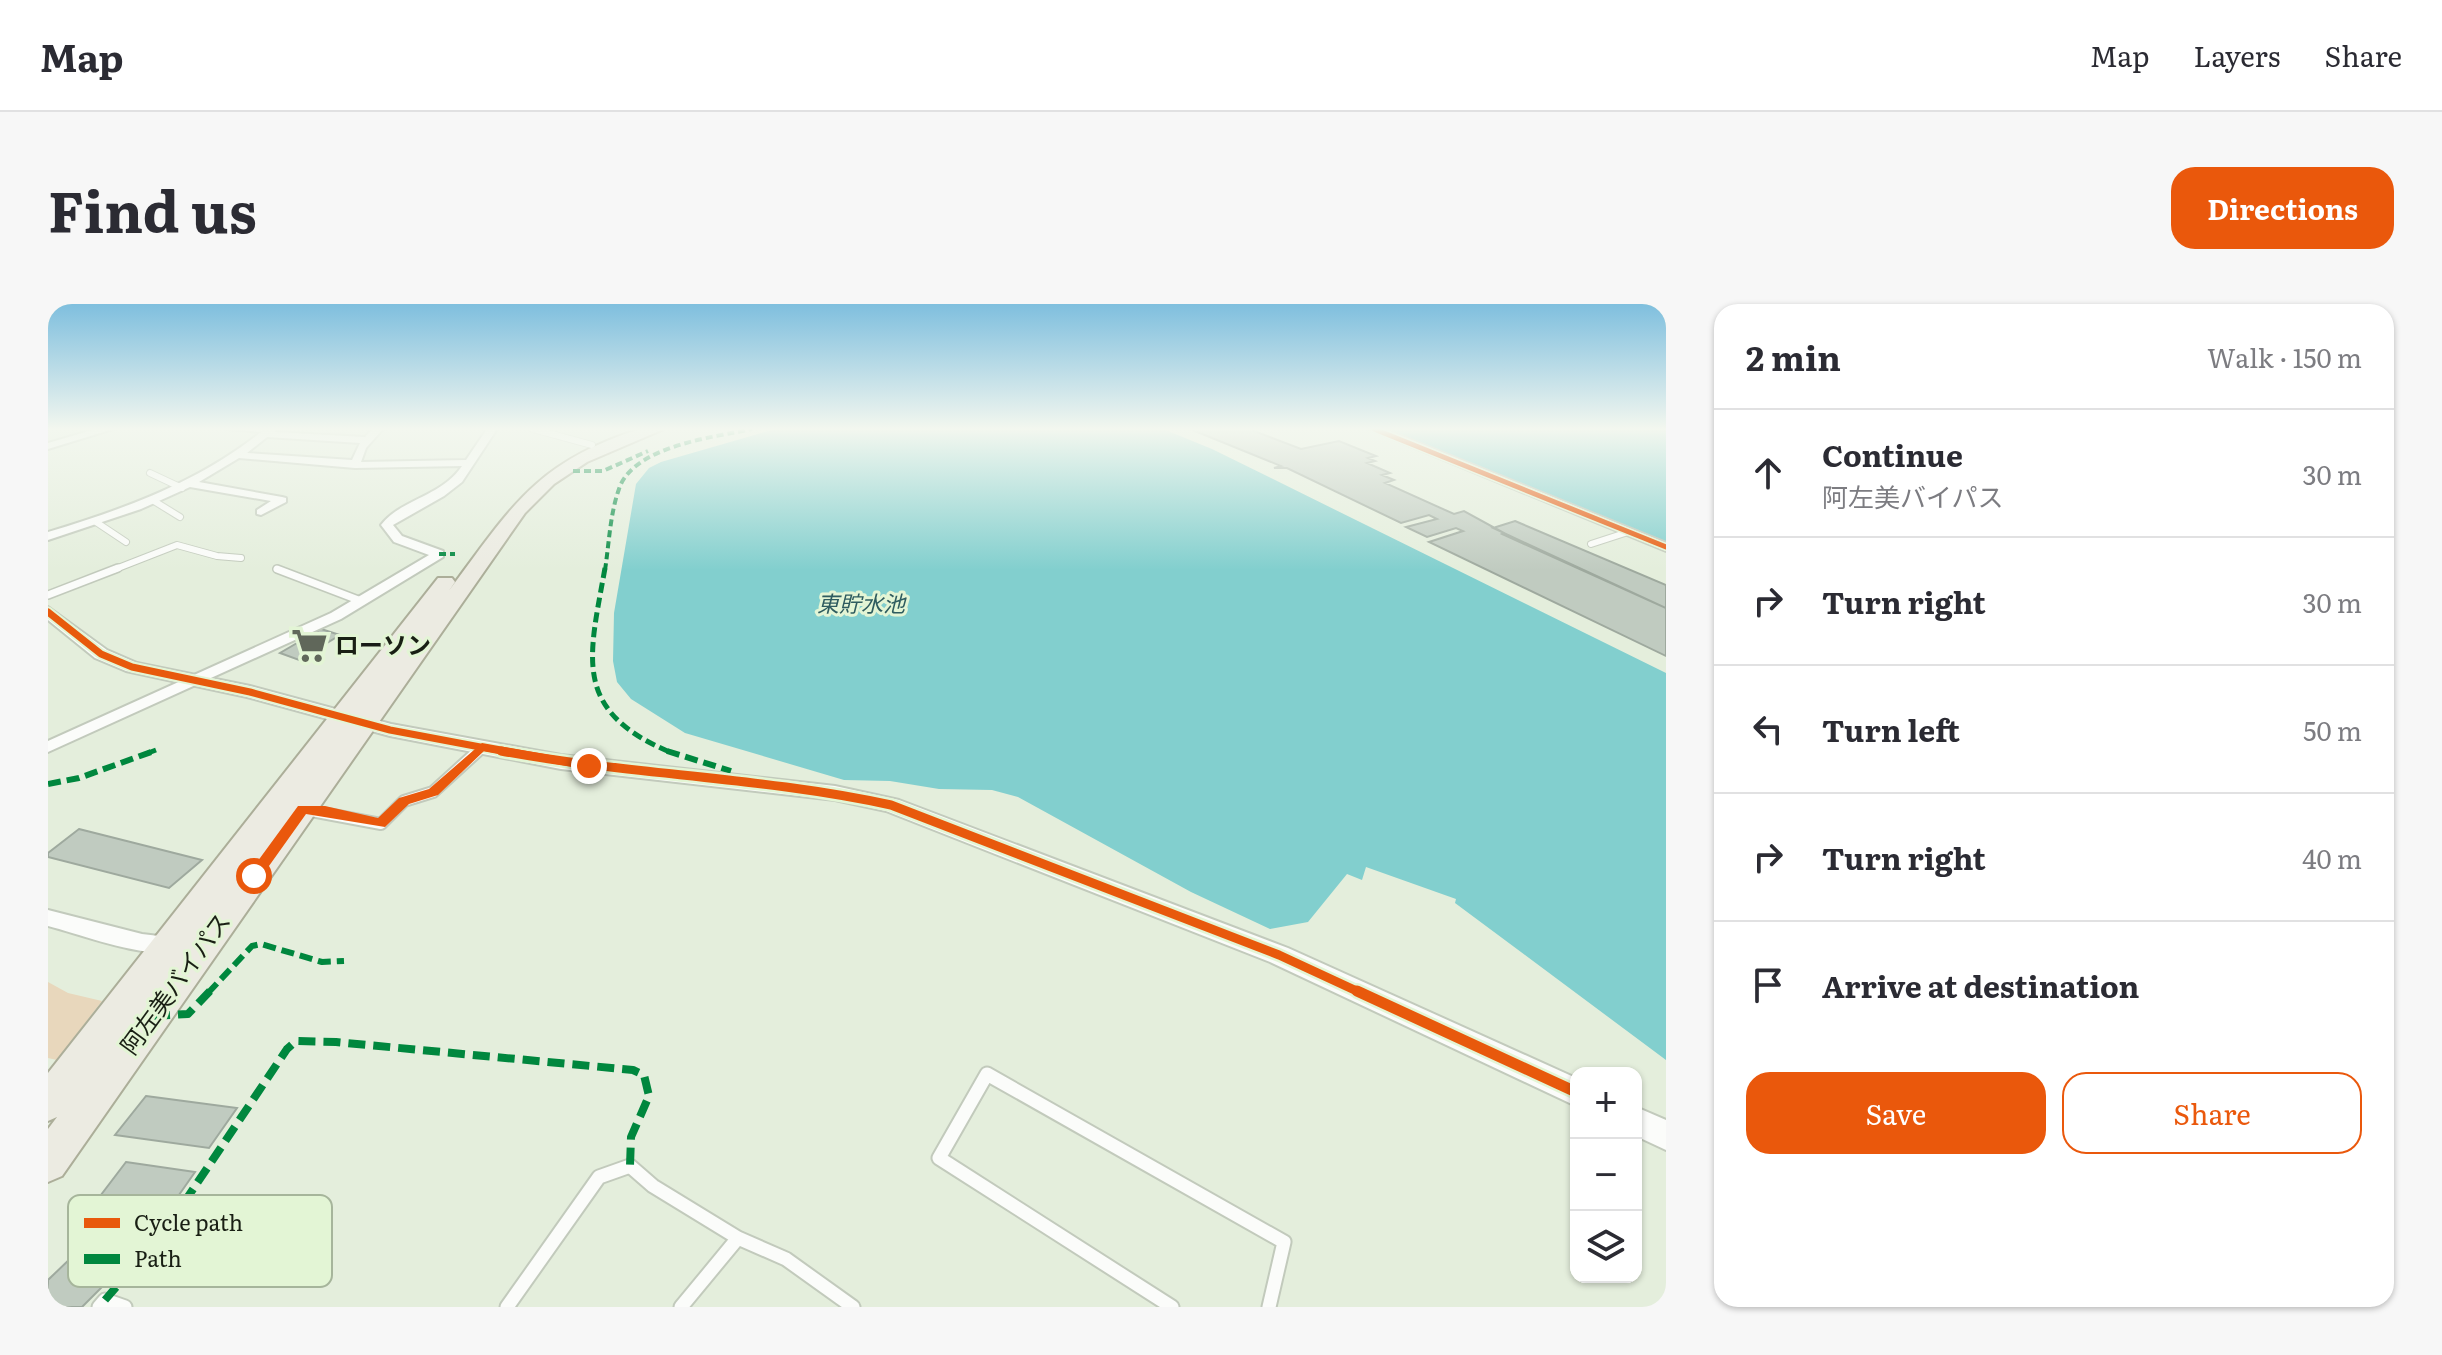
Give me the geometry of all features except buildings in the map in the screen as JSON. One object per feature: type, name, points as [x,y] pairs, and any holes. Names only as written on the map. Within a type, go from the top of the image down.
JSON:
[{"type":"main road","name":"阿左美バイパス","points":[[48,1162],[303,809],[354,720],[515,497],[540,476]]},
{"type":"main road","name":"阿左美バイパス","points":[[48,1103],[169,944],[354,720],[526,500],[557,476]]},
{"type":"street","points":[[48,536],[154,501],[202,476]]},
{"type":"street","points":[[48,747],[336,616],[439,554],[398,539],[387,525],[392,519],[450,487],[460,476]]},
{"type":"street","points":[[1489,476],[1666,547]]},
{"type":"street","points":[[186,486],[282,500],[261,512]]},
{"type":"street","points":[[48,612],[101,654],[132,667],[196,679],[354,720],[603,768],[835,793],[891,805],[1279,955],[1570,1089]]},
{"type":"street","points":[[48,918],[142,942],[169,944]]},
{"type":"street","points":[[1642,1124],[1666,1135]]},
{"type":"lane","points":[[158,476],[186,486]]},
{"type":"lane","points":[[154,501],[180,517]]},
{"type":"lane","points":[[96,522],[126,542]]},
{"type":"lane","points":[[1591,544],[1628,532]]},
{"type":"lane","points":[[48,595],[177,545],[217,556],[241,558]]},
{"type":"lane","points":[[277,569],[361,601]]},
{"type":"lane","points":[[303,809],[381,824],[404,801],[433,792],[482,747]]},
{"type":"lane","points":[[1172,1307],[939,1158],[987,1074],[1284,1242],[1269,1307]]},
{"type":"lane","points":[[507,1307],[599,1177],[630,1166],[653,1186],[738,1238],[786,1259],[853,1307]]},
{"type":"lane","points":[[681,1307],[738,1238]]},
{"type":"lane","points":[[99,1307],[105,1300],[125,1307]]},
{"type":"shaded area","points":[[48,982],[68,993],[102,1001],[57,1060],[48,1058]]},
{"type":"water","name":"東貯水池","points":[[643,476],[1266,476],[1666,673],[1666,1060],[1455,903],[1456,899],[1366,867],[1362,880],[1347,874],[1308,922],[1270,929],[1191,892],[1018,797],[992,790],[939,789],[890,781],[844,780],[685,733],[631,699],[617,682],[613,661],[614,613],[636,484]]},
{"type":"water","points":[[1502,476],[1666,476],[1666,542]]},
{"type":"marked path","points":[[626,476],[619,488],[590,652],[592,678],[602,700],[617,719],[637,735],[684,757],[731,771]]},
{"type":"marked path","points":[[439,554],[455,554]]},
{"type":"marked path","points":[[48,784],[79,778],[156,750]]},
{"type":"marked path","points":[[153,1016],[188,1014],[252,946],[261,944],[322,962],[344,961]]},
{"type":"marked path","points":[[189,1195],[287,1049],[296,1041],[336,1042],[633,1070],[644,1075],[649,1096],[648,1105],[631,1137],[630,1166]]},
{"type":"marked path","points":[[105,1300],[116,1287]]},
{"type":"cycle path","points":[[1490,476],[1666,547]]},
{"type":"cycle path","points":[[48,612],[101,654],[132,667],[250,692],[390,730],[561,762],[835,793],[891,805],[1279,955],[1570,1089]]},
{"type":"place","name":"ローソン","points":[[309,646]]},
{"type":"route","points":[[254,876],[303,809],[381,824],[404,801],[433,792],[482,747],[589,766]]}]
